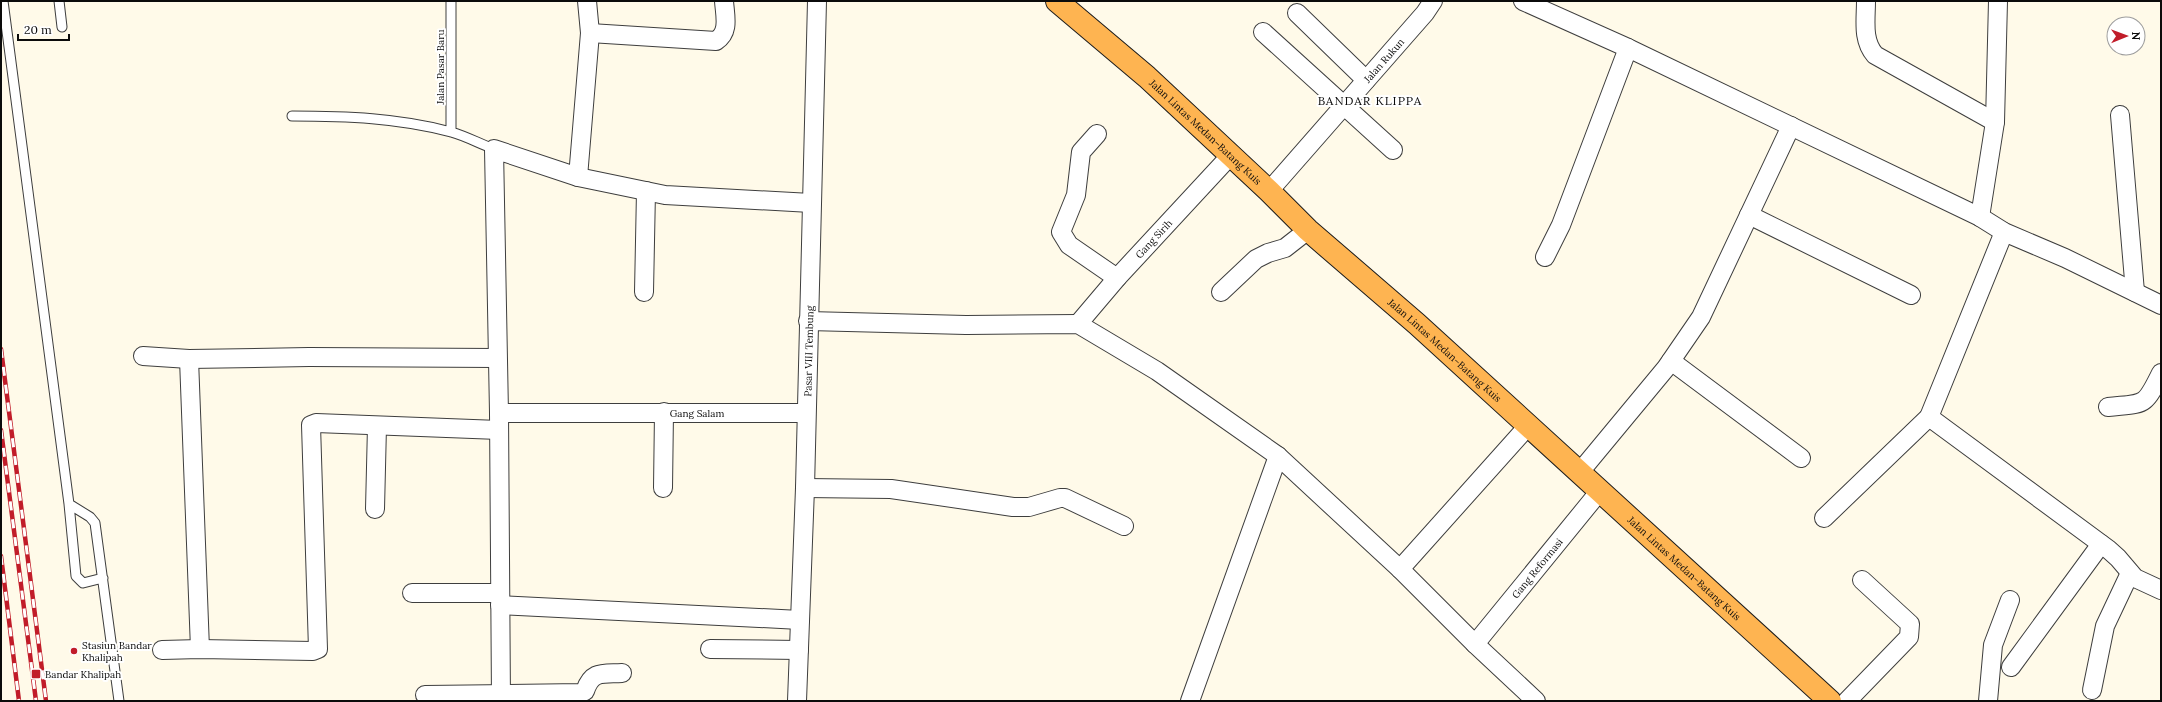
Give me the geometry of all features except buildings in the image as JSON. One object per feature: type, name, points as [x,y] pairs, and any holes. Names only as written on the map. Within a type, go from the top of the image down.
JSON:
[{"type":"highway","name":"Jalan Lintas Medan–Batang Kuis","points":[[1057,1],[1147,77],[1269,191],[1308,230],[1417,324],[1821,698]]},
{"type":"street","points":[[578,177],[590,33],[587,1]]},
{"type":"street","points":[[590,33],[716,42],[723,37],[726,29],[724,1]]},
{"type":"street","name":"Pasar VIII Tembung","points":[[798,701],[805,488],[817,1]]},
{"type":"street","name":"Jalan Rukun","points":[[1269,191],[1425,13],[1433,1]]},
{"type":"street","points":[[1523,1],[1628,48],[1980,217],[2004,232],[2065,258],[2161,305]]},
{"type":"street","points":[[1866,1],[1866,36],[1868,44],[1875,55],[1995,122]]},
{"type":"street","points":[[1980,217],[1995,122],[1998,1]]},
{"type":"street","points":[[1297,13],[1366,80]]},
{"type":"street","points":[[1264,32],[1393,150]]},
{"type":"street","points":[[1545,257],[1561,225],[1628,48]]},
{"type":"street","points":[[2120,115],[2135,292]]},
{"type":"street","points":[[1579,473],[1671,361],[1702,317],[1791,126]]},
{"type":"street","points":[[1097,134],[1080,152],[1076,195],[1061,232],[1070,245],[1117,278]]},
{"type":"street","points":[[501,698],[499,422],[494,149],[578,177],[665,195],[811,203]]},
{"type":"street","name":"Gang Sirih","points":[[1078,324],[1117,278],[1231,155]]},
{"type":"street","points":[[644,292],[646,191]]},
{"type":"street","points":[[1749,215],[1911,294]]},
{"type":"street","points":[[1221,292],[1256,259],[1268,253],[1285,248],[1308,230]]},
{"type":"street","points":[[1824,518],[1929,417],[2004,232]]},
{"type":"street","points":[[808,321],[966,325],[1078,324],[1157,372],[1278,456],[1400,569],[1475,644],[1536,701]]},
{"type":"street","points":[[143,356],[189,359],[309,357],[497,358]]},
{"type":"street","points":[[189,359],[200,649]]},
{"type":"street","points":[[1671,361],[1800,458]]},
{"type":"street","points":[[2108,407],[2146,401],[2161,374]]},
{"type":"street","points":[[162,650],[317,650],[310,428],[316,423],[377,426],[499,422],[664,412]]},
{"type":"street","name":"Gang Salam","points":[[664,488],[664,412],[806,413]]},
{"type":"street","points":[[1929,417],[2101,544],[2118,558],[2130,573],[2141,582],[2161,590]]},
{"type":"street","points":[[375,509],[377,426]]},
{"type":"street","points":[[1400,569],[1528,426]]},
{"type":"street","points":[[1190,701],[1278,456]]},
{"type":"street","points":[[805,488],[891,489],[1013,507],[1029,507],[1060,498],[1066,498],[1124,526]]},
{"type":"street","name":"Gang Reformasi","points":[[1475,644],[1600,492]]},
{"type":"street","points":[[2011,667],[2101,544]]},
{"type":"street","points":[[2092,690],[2105,626],[2130,573]]},
{"type":"street","points":[[1847,701],[1910,637],[1911,631],[1910,624],[1862,580]]},
{"type":"street","points":[[412,593],[800,620]]},
{"type":"street","points":[[1988,701],[1993,645],[2010,600]]},
{"type":"street","points":[[710,649],[799,650]]},
{"type":"street","points":[[425,695],[501,698],[581,693],[585,691],[589,680],[594,676],[622,673]]},
{"type":"lane","points":[[2,1],[69,504],[76,576],[83,583],[103,578]]},
{"type":"lane","points":[[58,1],[62,27]]},
{"type":"lane","name":"Jalan Pasar Baru","points":[[451,1],[451,132]]},
{"type":"lane","points":[[292,116],[351,116],[451,132],[494,149]]},
{"type":"lane","points":[[69,504],[90,517],[95,523],[119,701]]},
{"type":"railway","points":[[1,349],[46,701]]},
{"type":"railway","points":[[1,430],[36,701]]},
{"type":"railway","points":[[1,556],[19,701]]},
{"type":"place","name":"Stasiun Bandar Khalipah","points":[[74,651]]},
{"type":"place","name":"Bandar Khalipah","points":[[36,674]]},
{"type":"district","name":"BANDAR KLIPPA","points":[[1370,100]]}]
